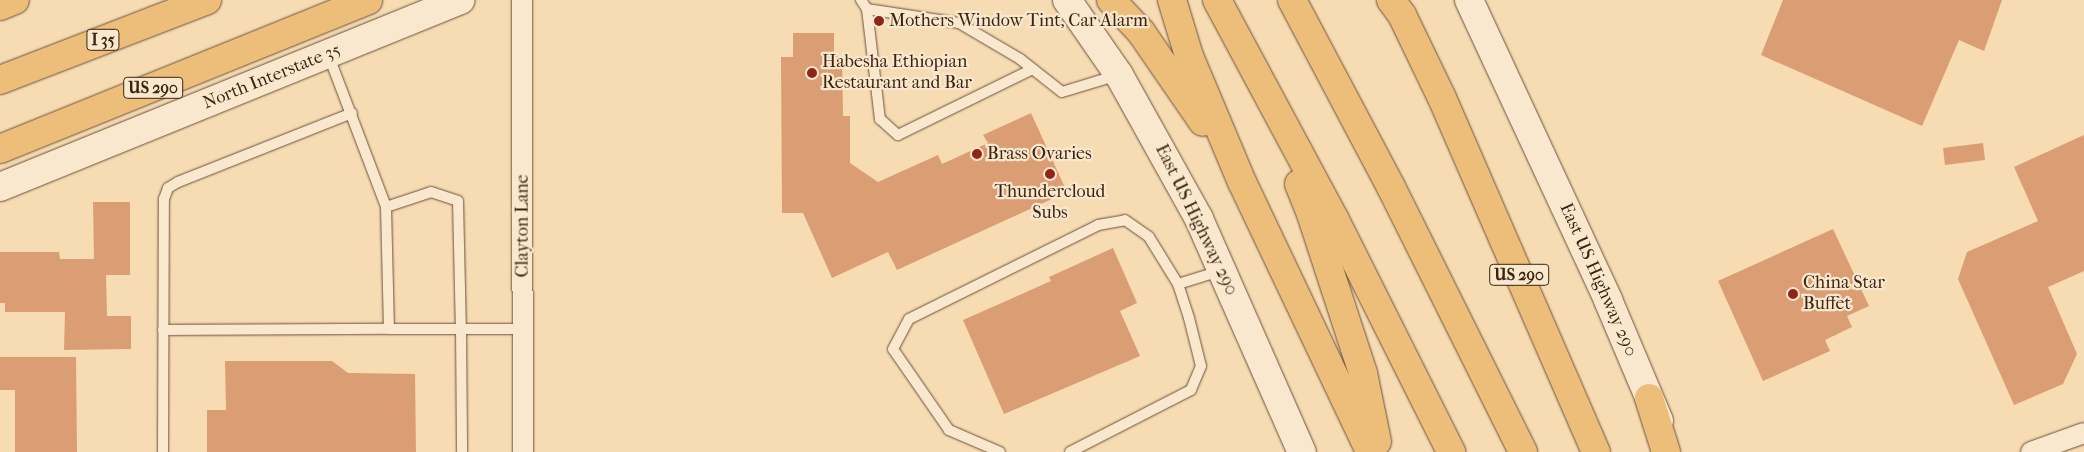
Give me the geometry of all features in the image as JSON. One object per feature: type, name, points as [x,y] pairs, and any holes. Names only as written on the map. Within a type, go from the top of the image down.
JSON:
[{"type":"highway","points":[[0,6],[15,0]]},
{"type":"highway","name":"I 35","points":[[0,80],[207,0]]},
{"type":"highway","name":"US 290","points":[[0,149],[368,0]]},
{"type":"highway","points":[[1110,0],[1141,32],[1180,85],[1242,182]]},
{"type":"highway","points":[[1172,0],[1189,56],[1242,182],[1370,452]]},
{"type":"highway","points":[[1217,0],[1334,218],[1451,452]]},
{"type":"highway","points":[[1292,0],[1396,196],[1523,452]]},
{"type":"highway","name":"US 290","points":[[1391,0],[1402,15],[1442,98],[1596,452]]},
{"type":"highway","points":[[1237,35],[1311,214],[1362,372],[1379,452]]},
{"type":"highway","points":[[1649,398],[1666,452]]},
{"type":"main road","name":"North Interstate 35","points":[[0,187],[460,0]]},
{"type":"main road","points":[[1050,0],[1083,22]]},
{"type":"main road","name":"East US Highway 290","points":[[1067,0],[1119,75],[1199,219],[1302,452]]},
{"type":"main road","name":"East US Highway 290","points":[[1470,0],[1604,292],[1673,452]]},
{"type":"street","name":"Clayton Lane","points":[[522,0],[523,452]]},
{"type":"street","points":[[2031,452],[2084,433]]},
{"type":"lane","points":[[1033,69],[898,135],[880,119],[864,4],[959,23],[1033,69],[1062,92],[1119,75]]},
{"type":"lane","points":[[328,54],[386,206],[389,329]]},
{"type":"lane","points":[[163,452],[164,199],[168,188],[178,182],[352,113]]},
{"type":"lane","points":[[386,206],[431,192],[458,201],[462,329],[462,452]]},
{"type":"lane","points":[[1000,452],[948,430],[893,349],[908,320],[1098,225],[1125,220],[1149,237],[1178,284],[1201,366],[1191,390],[1070,452]]},
{"type":"lane","points":[[1178,284],[1222,271]]},
{"type":"lane","points":[[163,330],[523,329]]},
{"type":"building","points":[[1783,0],[2002,0],[1984,51],[1959,40],[1922,126],[1761,55]]},
{"type":"building","points":[[793,33],[834,33],[834,56],[842,56],[843,116],[850,116],[850,163],[878,182],[938,155],[942,164],[988,143],[983,135],[1031,113],[1067,192],[897,270],[888,252],[832,278],[803,213],[782,213],[781,57],[793,57]]},
{"type":"building","points":[[2084,135],[2084,271],[2048,287],[2077,354],[2063,384],[2014,405],[1958,279],[1967,252],[2038,221],[2014,167]]},
{"type":"building","points":[[1983,143],[1985,160],[1945,165],[1943,148]]},
{"type":"building","points":[[93,202],[130,202],[130,275],[106,275],[107,316],[131,316],[131,349],[64,350],[65,312],[5,312],[5,303],[0,303],[0,252],[59,252],[60,259],[94,259]]},
{"type":"building","name":"China Star Buffet","points":[[1833,229],[1869,306],[1847,316],[1852,327],[1825,340],[1830,351],[1763,381],[1718,281]]},
{"type":"building","points":[[1113,248],[1137,303],[1120,311],[1140,356],[1004,414],[963,320],[1051,281],[1049,277]]},
{"type":"building","points":[[0,357],[76,357],[77,452],[15,452],[15,390],[0,390]]},
{"type":"building","points":[[225,361],[332,361],[348,373],[415,374],[416,452],[207,452],[207,410],[226,410]]},
{"type":"place","name":"Mothers Window Tint, Car Alarm","points":[[879,21]]},
{"type":"place","name":"Habesha Ethiopian Restaurant and Bar","points":[[812,73]]},
{"type":"place","name":"Brass Ovaries","points":[[977,154]]},
{"type":"place","name":"Thundercloud Subs","points":[[1050,174]]},
{"type":"place","name":"China Star Buffet","points":[[1793,294]]}]
